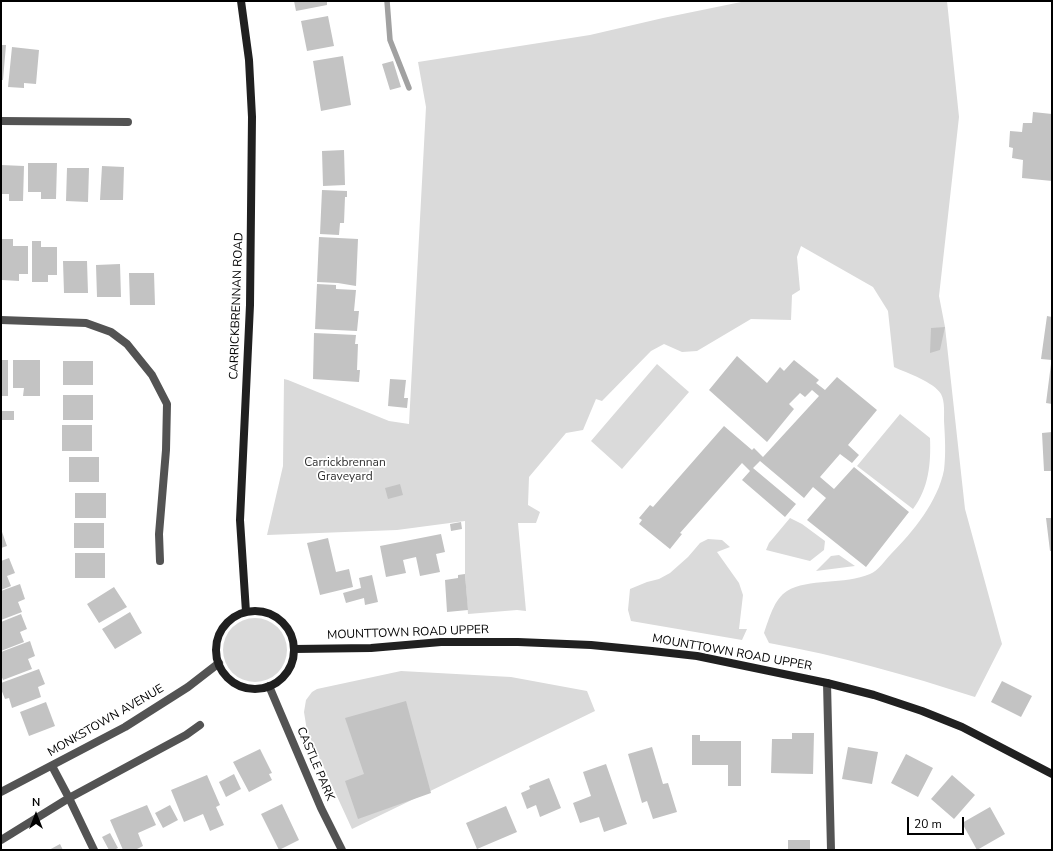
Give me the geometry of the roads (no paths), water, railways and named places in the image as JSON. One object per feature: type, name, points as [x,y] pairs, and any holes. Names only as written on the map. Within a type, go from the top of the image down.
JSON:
[{"type":"main road","name":"CARRICKBRENNAN ROAD","points":[[241,1],[249,60],[252,116],[250,305],[240,520],[246,612]]},
{"type":"main road","points":[[246,612],[268,613],[285,624],[291,635],[294,649],[294,656],[291,666],[284,677],[270,686],[259,689],[243,687],[228,678],[219,663],[217,653],[218,638],[222,629],[233,619],[246,612]]},
{"type":"main road","name":"MOUNTTOWN ROAD UPPER","points":[[294,649],[371,648],[441,642],[518,642],[591,645],[652,650],[697,656],[827,683],[902,704],[962,727],[1052,774]]},
{"type":"street","points":[[1,121],[128,122]]},
{"type":"street","points":[[1,320],[86,323],[111,332],[127,344],[152,375],[167,404],[166,450],[159,534],[160,561]]},
{"type":"street","name":"MONKSTOWN AVENUE","points":[[2,790],[52,766],[131,723],[188,687],[219,663]]},
{"type":"street","points":[[827,683],[831,850]]},
{"type":"street","name":"CASTLE PARK","points":[[270,686],[320,808],[342,850]]},
{"type":"street","points":[[1,840],[69,798],[186,735],[200,725]]},
{"type":"street","points":[[52,766],[94,850]]},
{"type":"waterway","points":[[387,1],[390,40],[409,88]]},
{"type":"park label","name":"Carrickbrennan Graveyard","points":[[345,470]]}]
